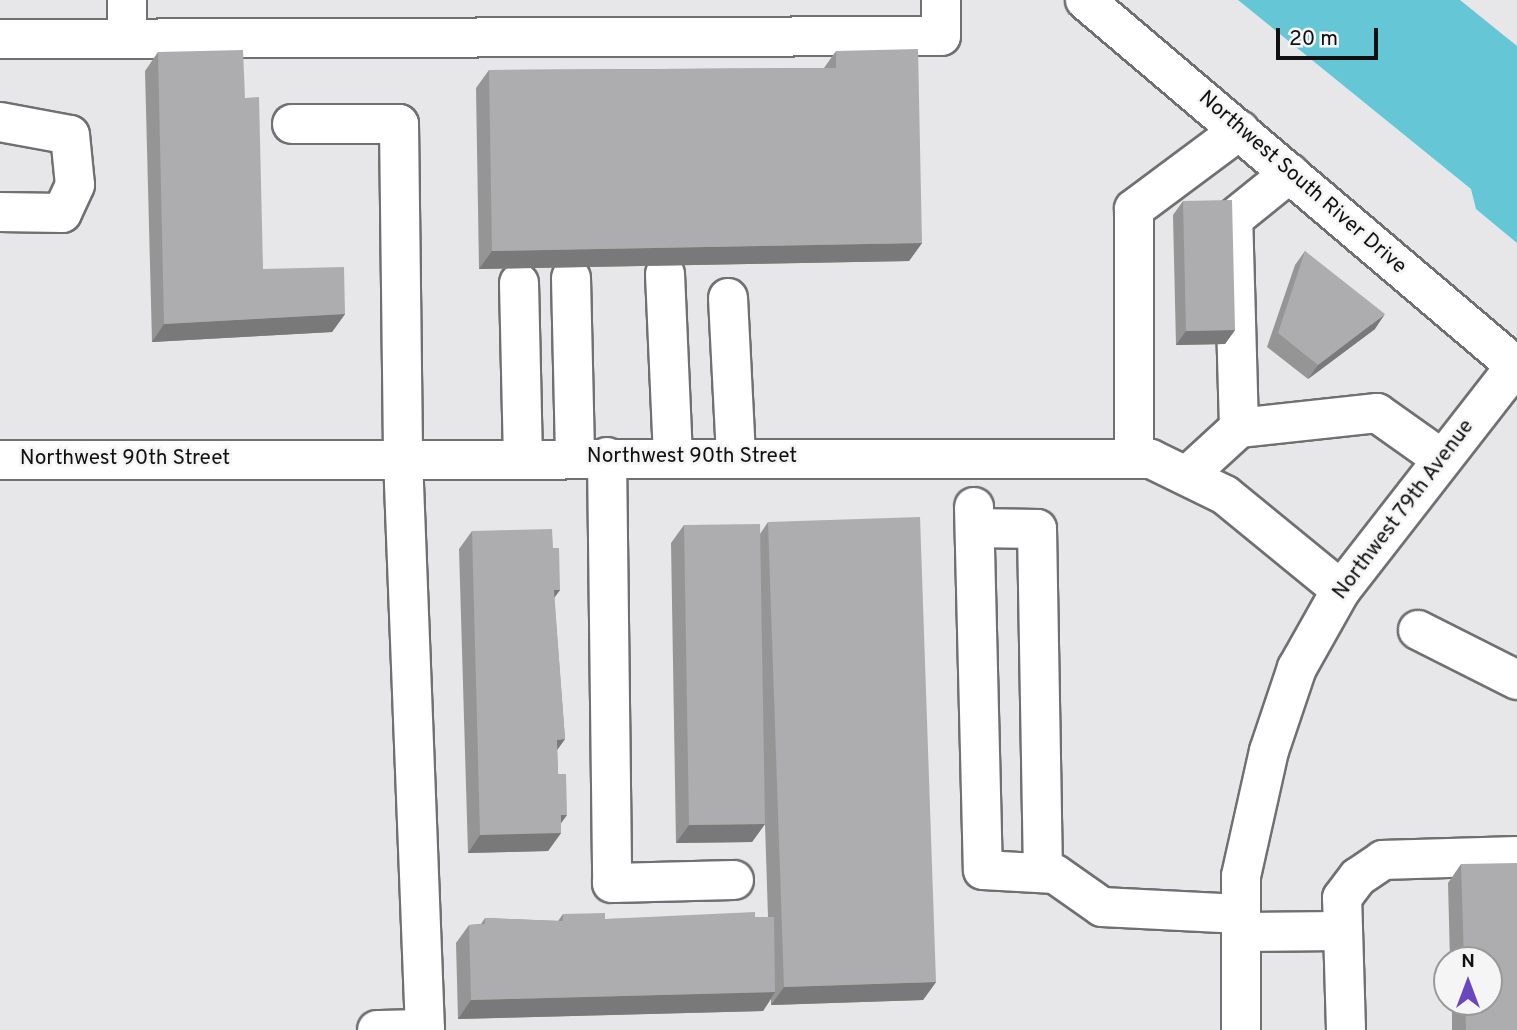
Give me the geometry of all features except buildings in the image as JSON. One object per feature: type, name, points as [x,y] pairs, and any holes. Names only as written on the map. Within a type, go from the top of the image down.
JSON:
[{"type":"street","points":[[127,0],[128,38]]},
{"type":"street","points":[[0,39],[941,36],[941,0]]},
{"type":"street","name":"Northwest South River Drive","points":[[1085,0],[1517,361]]},
{"type":"street","points":[[0,122],[70,135],[75,185],[62,214],[0,212]]},
{"type":"street","points":[[292,124],[399,124],[403,458],[425,1029],[377,1030]]},
{"type":"street","points":[[1134,459],[1134,209],[1240,130]]},
{"type":"street","points":[[1239,428],[1233,219],[1290,173]]},
{"type":"street","points":[[665,274],[673,457]]},
{"type":"street","points":[[571,278],[591,457],[611,883],[734,880]]},
{"type":"street","points":[[519,283],[523,457]]},
{"type":"street","points":[[728,298],[736,457]]},
{"type":"street","name":"Northwest 79th Avenue","points":[[1241,1030],[1241,876],[1269,751],[1297,668],[1341,590],[1517,361]]},
{"type":"street","points":[[1190,473],[1239,428],[1377,413],[1442,459]]},
{"type":"street","name":"Northwest 90th Street","points":[[0,460],[736,457],[974,495],[1134,459],[1190,473],[1341,590]]},
{"type":"street","points":[[1043,873],[1037,529],[974,495],[983,870],[1055,874],[1102,907],[1241,923],[1343,930]]},
{"type":"street","points":[[1418,630],[1517,680]]},
{"type":"street","points":[[1346,1030],[1342,898],[1383,860],[1517,856]]},
{"type":"water","points":[[1238,0],[1460,0],[1517,46],[1517,243],[1476,209],[1471,189]]}]
